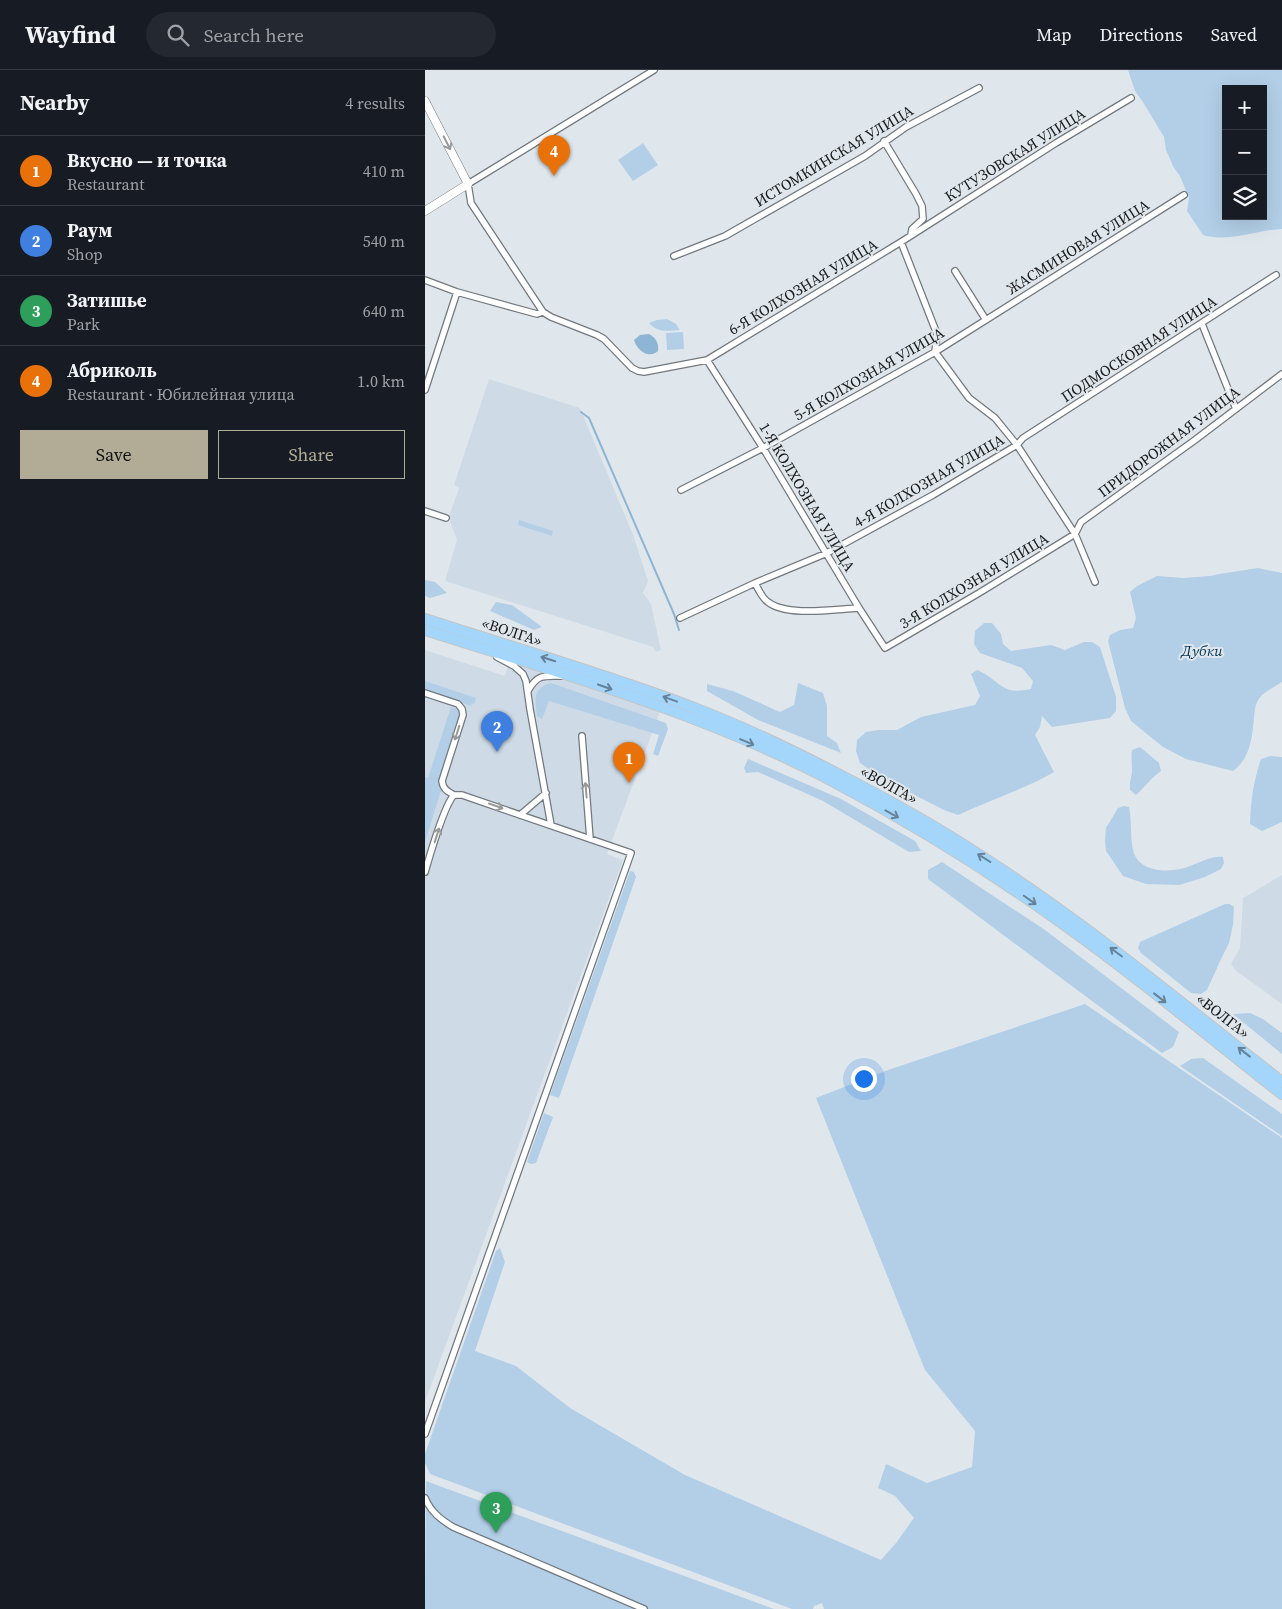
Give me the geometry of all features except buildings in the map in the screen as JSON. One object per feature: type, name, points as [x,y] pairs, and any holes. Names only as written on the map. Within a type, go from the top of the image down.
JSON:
[{"type":"highway","name":"«ВОЛГА»","points":[[425,619],[696,708],[836,772],[939,830],[1016,879],[1071,918],[1282,1082]]},
{"type":"highway","name":"«ВОЛГА»","points":[[425,630],[574,677],[679,713],[821,775],[925,832],[985,870],[1065,925],[1282,1094]]},
{"type":"street","points":[[425,211],[654,70]]},
{"type":"street","name":"ИСТОМКИНСКАЯ УЛИЦА","points":[[674,256],[725,236],[865,156],[906,126],[979,88]]},
{"type":"street","name":"КУТУЗОВСКАЯ УЛИЦА","points":[[911,235],[1131,98]]},
{"type":"street","points":[[425,101],[468,184],[471,203],[543,312],[551,317],[597,334],[638,371],[644,372],[707,360]]},
{"type":"street","points":[[884,141],[922,206],[923,219],[912,229],[911,235]]},
{"type":"street","name":"ЖАСМИНОВАЯ УЛИЦА","points":[[986,320],[1184,195]]},
{"type":"street","name":"6-Я КОЛХОЗНАЯ УЛИЦА","points":[[707,360],[911,235]]},
{"type":"street","points":[[901,242],[937,334],[935,352],[969,398],[995,418],[1017,445],[1075,534],[1095,582]]},
{"type":"street","points":[[955,272],[986,320]]},
{"type":"street","name":"ПОДМОСКОВНАЯ УЛИЦА","points":[[1017,445],[1023,438],[1276,275]]},
{"type":"street","points":[[425,280],[457,292],[537,314],[543,312]]},
{"type":"street","points":[[425,390],[457,292]]},
{"type":"street","name":"5-Я КОЛХОЗНАЯ УЛИЦА","points":[[681,490],[763,448],[935,352],[986,320]]},
{"type":"street","points":[[1202,324],[1236,408]]},
{"type":"street","name":"1-Я КОЛХОЗНАЯ УЛИЦА","points":[[707,360],[885,648]]},
{"type":"street","name":"ПРИДОРОЖНАЯ УЛИЦА","points":[[1075,534],[1081,522],[1123,493],[1282,374]]},
{"type":"street","name":"4-Я КОЛХОЗНАЯ УЛИЦА","points":[[680,618],[755,583],[827,553],[933,495],[1017,445]]},
{"type":"street","points":[[425,511],[446,518]]},
{"type":"street","name":"3-Я КОЛХОЗНАЯ УЛИЦА","points":[[885,648],[1075,534]]},
{"type":"street","points":[[755,583],[767,602],[780,609],[791,611],[859,608]]},
{"type":"street","points":[[480,647],[514,666],[523,674],[528,691],[551,825]]},
{"type":"street","points":[[528,691],[536,679],[544,676],[574,677]]},
{"type":"street","points":[[425,693],[458,704],[462,709],[463,715],[442,781],[446,790],[454,795],[462,795],[631,852],[425,1434]]},
{"type":"street","points":[[582,736],[590,839]]},
{"type":"street","points":[[520,815],[546,793]]},
{"type":"street","points":[[425,872],[450,798],[454,795]]},
{"type":"street","points":[[425,1498],[429,1507],[439,1518],[453,1526],[644,1609]]},
{"type":"shaded area","points":[[649,334],[655,339],[658,351],[647,354],[638,347],[634,340],[640,335]]},
{"type":"shaded area","points":[[489,379],[580,408],[634,537],[648,581],[643,593],[651,604],[661,650],[656,652],[653,647],[445,581],[457,539],[449,516],[459,488],[454,485]]},
{"type":"shaded area","points":[[425,650],[505,676],[510,659],[661,709],[607,854],[623,860],[425,1402]]},
{"type":"shaded area","points":[[1282,875],[1282,1004],[1236,971],[1231,964],[1240,948],[1243,898]]},
{"type":"green space","points":[[1128,70],[1282,70],[1282,229],[1223,238],[1203,235],[1187,211],[1189,198],[1166,150],[1164,137],[1135,91]]},
{"type":"green space","points":[[643,143],[658,165],[633,181],[618,160]]},
{"type":"green space","points":[[667,319],[676,324],[680,330],[659,330],[649,323],[657,320]]},
{"type":"green space","points":[[683,332],[684,349],[667,350],[666,333]]},
{"type":"green space","points":[[519,520],[553,531],[552,536],[518,525]]},
{"type":"green space","name":"Дубки","points":[[1258,568],[1282,573],[1282,682],[1259,698],[1247,752],[1242,762],[1233,771],[1186,759],[1163,747],[1131,721],[1125,708],[1108,641],[1110,635],[1120,630],[1133,628],[1136,618],[1130,592],[1137,586],[1157,576],[1183,578],[1210,576]]},
{"type":"green space","points":[[425,580],[435,582],[447,593],[430,598],[425,596]]},
{"type":"green space","points":[[496,602],[512,605],[542,627],[534,630],[490,611]]},
{"type":"green space","points":[[984,623],[992,623],[1001,634],[1003,644],[1011,651],[1051,645],[1065,650],[1084,642],[1092,642],[1100,647],[1116,697],[1116,711],[1110,718],[1052,727],[1042,716],[1040,727],[1035,735],[1054,772],[958,815],[944,810],[885,780],[860,763],[856,751],[857,740],[866,732],[897,730],[921,717],[975,705],[980,696],[971,674],[977,670],[1007,689],[1021,691],[1031,689],[1033,681],[1022,668],[980,653],[974,644],[975,631]]},
{"type":"green space","points":[[425,681],[476,698],[474,704],[472,703],[471,706],[425,690]]},
{"type":"green space","points":[[551,683],[666,723],[668,729],[658,756],[653,754],[659,735],[549,701],[542,719],[537,716],[536,695],[541,688]]},
{"type":"green space","points":[[798,683],[823,693],[827,706],[827,736],[837,743],[841,753],[758,720],[707,691],[707,684],[733,691],[780,712],[794,705]]},
{"type":"green space","points":[[451,707],[458,709],[459,714],[438,783],[441,791],[425,842],[425,777],[428,778]]},
{"type":"green space","points":[[1140,747],[1159,763],[1161,771],[1136,795],[1130,790],[1132,750]]},
{"type":"green space","points":[[1270,756],[1282,757],[1282,822],[1262,831],[1250,824],[1252,799],[1261,759]]},
{"type":"green space","points":[[748,759],[841,799],[915,841],[921,851],[909,852],[823,801],[758,772],[746,773],[744,768]]},
{"type":"green space","points":[[1129,807],[1135,856],[1144,865],[1161,870],[1174,870],[1211,858],[1223,857],[1224,863],[1221,869],[1205,877],[1179,885],[1146,884],[1123,876],[1106,851],[1105,841],[1106,828],[1118,808]]},
{"type":"green space","points":[[942,862],[1045,930],[1179,1032],[1173,1047],[1162,1053],[928,879],[928,870]]},
{"type":"green space","points":[[630,871],[634,872],[636,877],[559,1098],[550,1095]]},
{"type":"green space","points":[[1225,904],[1230,904],[1234,907],[1229,943],[1207,990],[1201,994],[1191,993],[1141,953],[1138,948],[1140,942]]},
{"type":"green space","points":[[1085,1004],[1282,1138],[1282,1609],[824,1609],[822,1603],[814,1606],[813,1609],[792,1609],[430,1474],[425,1463],[425,1454],[496,1251],[500,1248],[505,1262],[475,1351],[516,1366],[570,1408],[685,1475],[881,1560],[914,1518],[895,1496],[878,1488],[886,1464],[927,1483],[972,1467],[975,1431],[925,1370],[816,1098],[888,1070]]},
{"type":"green space","points":[[1250,1013],[1263,1019],[1282,1033],[1282,1054],[1233,1014]]},
{"type":"green space","points":[[1203,1058],[1282,1114],[1282,1136],[1180,1066],[1191,1059]]},
{"type":"green space","points":[[544,1113],[553,1117],[536,1163],[531,1164],[527,1162]]},
{"type":"green space","points":[[426,1481],[774,1609],[425,1609]]},
{"type":"waterway","points":[[581,412],[589,418],[674,614],[679,630]]},
{"type":"place","name":"Абриколь","points":[[554,176]]},
{"type":"place","name":"Раум","points":[[497,752]]},
{"type":"place","name":"Вкусно — и точка","points":[[629,783]]},
{"type":"place","name":"Затишье","points":[[496,1533]]}]
